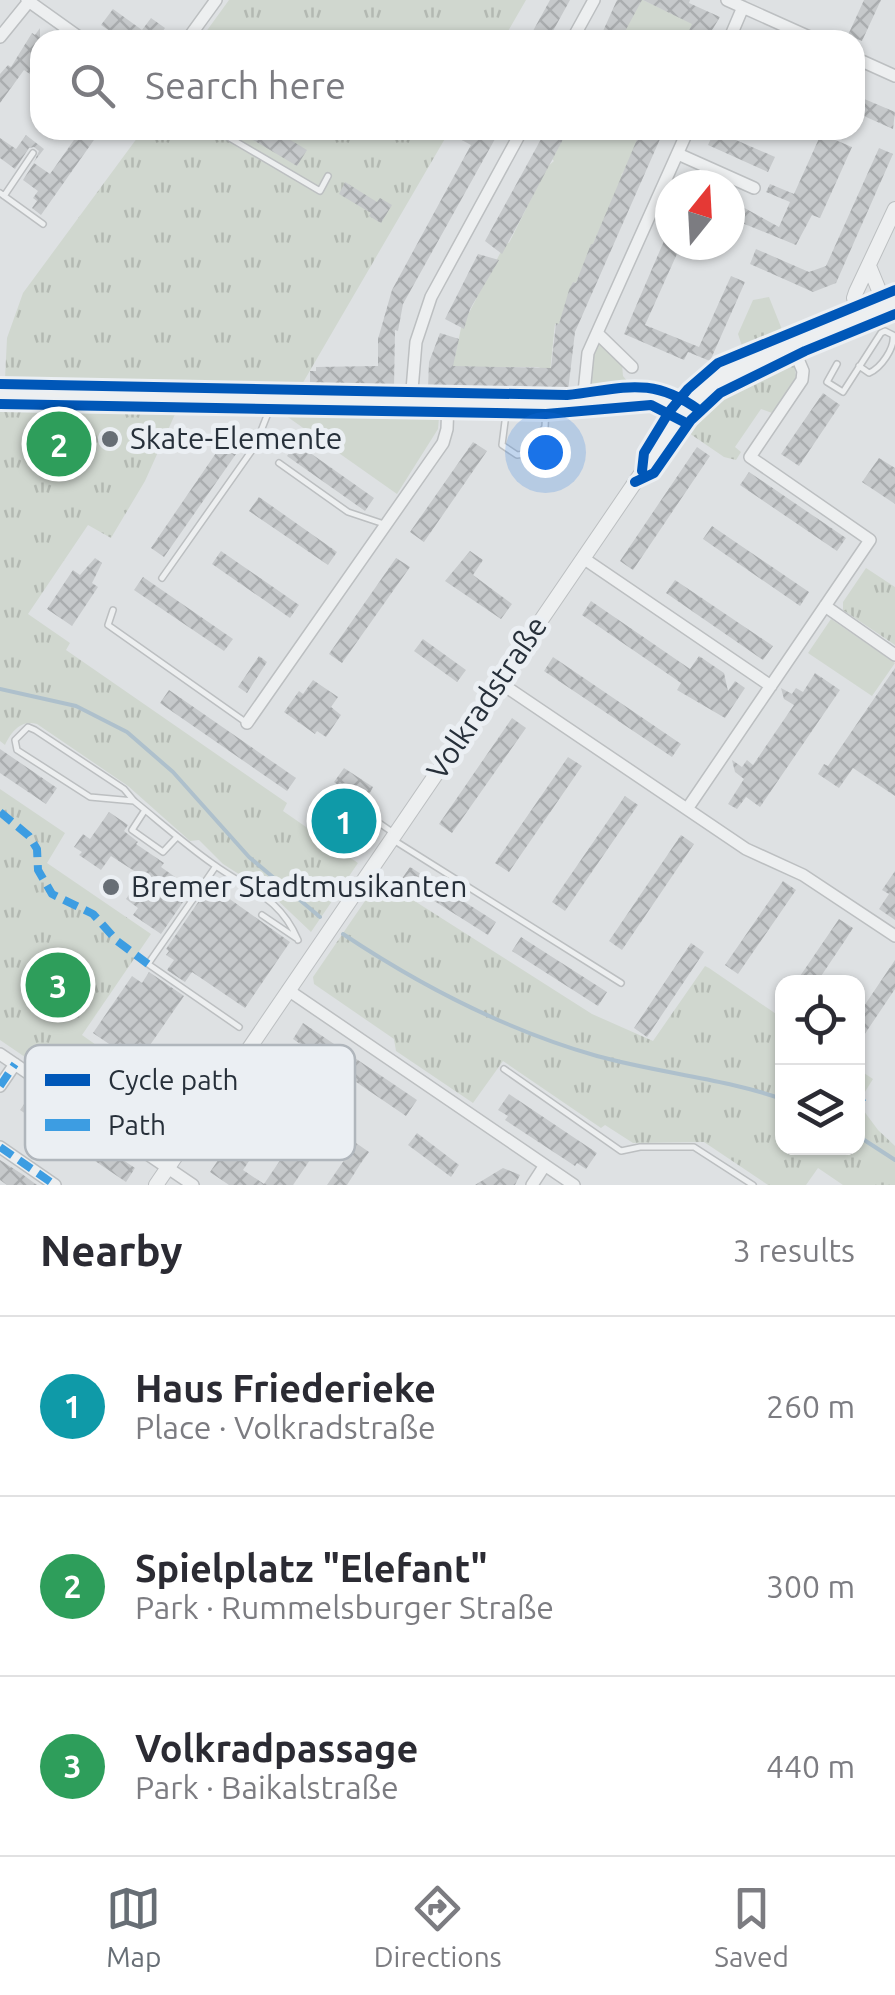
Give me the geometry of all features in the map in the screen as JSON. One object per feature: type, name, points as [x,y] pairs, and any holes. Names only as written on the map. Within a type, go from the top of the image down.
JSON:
[{"type":"street","points":[[0,37],[28,0],[69,30]]},
{"type":"street","points":[[194,30],[216,0]]},
{"type":"street","points":[[578,30],[594,0]]},
{"type":"street","points":[[727,0],[750,6],[797,30]]},
{"type":"street","points":[[735,30],[750,6]]},
{"type":"street","points":[[865,61],[893,70]]},
{"type":"street","points":[[411,402],[416,342],[431,296],[517,140]]},
{"type":"street","points":[[583,402],[588,353],[684,140]]},
{"type":"street","points":[[678,154],[754,188]]},
{"type":"street","points":[[860,316],[854,298],[895,209]]},
{"type":"street","points":[[869,266],[890,303]]},
{"type":"street","name":"Volkradstraße","points":[[251,1045],[685,409],[728,372],[890,303]]},
{"type":"street","points":[[597,333],[632,367]]},
{"type":"street","points":[[687,810],[870,540],[750,457],[802,380],[803,371],[792,345]]},
{"type":"street","points":[[0,395],[546,404],[637,395],[685,409]]},
{"type":"street","points":[[247,723],[443,443],[448,403]]},
{"type":"street","points":[[583,558],[771,686]]},
{"type":"street","points":[[825,606],[895,654]]},
{"type":"street","points":[[499,682],[746,849],[803,874],[895,936]]},
{"type":"street","points":[[288,990],[574,1185]]},
{"type":"street","points":[[0,1054],[25,1071]]},
{"type":"street","points":[[0,1086],[15,1064]]},
{"type":"street","points":[[0,1147],[55,1185]]},
{"type":"street","points":[[156,1160],[193,1185]]},
{"type":"street","name":"Volkradstraße","points":[[156,1185],[173,1160]]},
{"type":"street","points":[[532,1185],[545,1165]]},
{"type":"lane","points":[[233,140],[320,191],[328,176]]},
{"type":"lane","points":[[34,154],[2,195],[43,224]]},
{"type":"lane","points":[[837,364],[827,382],[842,392],[880,333],[893,335],[893,345],[877,370],[869,373],[859,366]]},
{"type":"lane","points":[[162,578],[255,446],[273,399]]},
{"type":"lane","points":[[508,404],[502,445],[517,454],[526,454],[545,427],[546,404]]},
{"type":"lane","points":[[279,463],[348,512],[386,524]]},
{"type":"lane","points":[[113,610],[108,625],[247,723]]},
{"type":"lane","points":[[134,801],[90,797],[17,750],[15,740],[28,727],[36,730],[124,789],[216,866],[272,900],[289,918],[298,940],[262,915]]},
{"type":"lane","points":[[145,810],[132,830],[164,852],[178,836]]},
{"type":"lane","points":[[369,816],[393,836],[621,983]]},
{"type":"lane","points":[[216,866],[148,964],[240,1026]]},
{"type":"lane","points":[[504,1069],[621,1151],[694,1147],[753,1185]]},
{"type":"green space","points":[[229,0],[526,0],[509,30],[207,30]]},
{"type":"green space","points":[[634,0],[643,0],[696,25],[692,30],[625,30]]},
{"type":"green space","points":[[136,140],[444,140],[301,386],[5,379],[7,338],[23,293]]},
{"type":"green space","points":[[562,140],[637,140],[576,283],[573,282],[559,324],[555,324],[550,372],[538,367],[454,367],[450,362],[455,357],[461,328]]},
{"type":"green space","points":[[769,297],[783,332],[743,349],[738,334],[753,300]]},
{"type":"green space","points":[[601,343],[622,364],[628,382],[587,387],[594,348]]},
{"type":"green space","points":[[795,362],[796,380],[772,413],[761,409],[735,447],[741,452],[736,460],[724,457],[689,433],[725,396]]},
{"type":"green space","points":[[0,409],[176,412],[145,481],[111,538],[88,525],[28,614],[70,643],[66,650],[287,803],[283,811],[358,863],[311,932],[272,895],[223,864],[199,840],[190,841],[128,786],[37,724],[26,723],[17,728],[5,745],[0,741]]},
{"type":"green space","points":[[282,413],[439,417],[438,429],[397,494]]},
{"type":"green space","points":[[866,568],[895,587],[895,645],[843,610],[843,602]]},
{"type":"green space","points":[[831,619],[895,663],[872,696],[808,653]]},
{"type":"green space","points":[[0,789],[65,833],[47,863],[151,934],[82,1035],[96,1045],[25,1045],[25,1057],[0,1040]]},
{"type":"green space","points":[[380,879],[592,1014],[653,1041],[705,966],[775,1013],[775,1155],[865,1155],[865,1112],[895,1146],[895,1185],[843,1185],[818,1168],[806,1185],[768,1185],[704,1142],[633,1143],[605,1125],[601,1128],[503,1061],[473,1103],[396,1051],[394,1039],[314,984],[313,977]]},
{"type":"green space","points":[[865,1074],[873,1079],[865,1092]]},
{"type":"building","points":[[550,0],[570,0],[554,30],[534,30]]},
{"type":"building","points":[[617,0],[642,0],[626,30],[604,30]]},
{"type":"building","points":[[643,0],[690,0],[689,3],[720,17],[712,30],[689,30],[692,24]]},
{"type":"building","points":[[864,0],[881,0],[865,35],[865,30],[850,30]]},
{"type":"building","points":[[113,9],[142,30],[108,30],[101,25]]},
{"type":"building","points":[[151,18],[164,30],[142,30]]},
{"type":"building","points":[[30,36],[30,74],[24,70],[0,103],[0,74],[8,65],[11,67]]},
{"type":"building","points":[[865,99],[895,112],[893,129],[865,116]]},
{"type":"building","points":[[26,135],[44,149],[34,162],[39,151],[29,148],[15,169],[0,158],[0,138],[16,149]]},
{"type":"building","points":[[74,140],[94,140],[41,215],[32,208],[38,191],[23,180],[34,163],[50,174]]},
{"type":"building","points":[[253,140],[290,140],[307,150],[297,166]]},
{"type":"building","points":[[462,140],[494,140],[403,304],[398,331],[395,330],[394,387],[310,385],[310,371],[316,371],[316,367],[378,366],[378,339],[392,290],[471,145]]},
{"type":"building","points":[[541,140],[563,140],[502,254],[485,241]]},
{"type":"building","points":[[637,140],[660,140],[575,332],[568,391],[428,388],[429,362],[440,333],[459,339],[453,366],[551,368],[556,323],[559,324],[569,290]]},
{"type":"building","points":[[710,140],[736,140],[775,157],[768,172],[708,145]]},
{"type":"building","points":[[818,140],[835,140],[852,147],[820,218],[812,215],[796,245],[745,224],[745,208],[779,227],[790,202],[766,192],[770,184],[794,194]]},
{"type":"building","points":[[879,148],[893,154],[836,283],[813,292],[750,264],[756,249],[809,272],[826,266]]},
{"type":"building","points":[[345,182],[377,202],[380,198],[392,205],[381,223],[339,194]]},
{"type":"building","points":[[478,254],[499,260],[470,309],[464,329],[445,319]]},
{"type":"building","points":[[656,260],[674,260],[645,325],[699,347],[731,276],[745,282],[710,361],[688,352],[684,360],[624,334]]},
{"type":"building","points":[[823,393],[840,405],[799,466],[781,454]]},
{"type":"building","points":[[229,434],[243,444],[164,557],[151,548]]},
{"type":"building","points":[[473,442],[487,451],[424,542],[410,532]]},
{"type":"building","points":[[296,443],[374,498],[365,511],[287,456]]},
{"type":"building","points":[[697,447],[710,456],[633,570],[620,561]]},
{"type":"building","points":[[879,458],[895,468],[895,504],[862,482]]},
{"type":"building","points":[[749,472],[846,538],[837,551],[740,485]]},
{"type":"building","points":[[259,497],[337,552],[328,565],[249,511]]},
{"type":"building","points":[[712,526],[809,592],[800,606],[703,539]]},
{"type":"building","points":[[221,551],[299,605],[290,618],[212,564]]},
{"type":"building","points":[[470,551],[483,560],[473,575],[512,604],[501,619],[445,581]]},
{"type":"building","points":[[95,558],[102,563],[92,583],[98,587],[72,626],[47,609],[73,570],[80,575]]},
{"type":"building","points":[[396,558],[410,567],[342,663],[329,654]]},
{"type":"building","points":[[143,577],[233,639],[224,651],[134,590]]},
{"type":"building","points":[[675,580],[773,646],[763,660],[666,593]]},
{"type":"building","points":[[591,601],[690,669],[699,656],[724,673],[728,691],[735,681],[745,688],[725,718],[677,690],[681,683],[582,615]]},
{"type":"building","points":[[423,639],[466,670],[457,682],[414,651]]},
{"type":"building","points":[[259,656],[267,662],[247,693],[238,687]]},
{"type":"building","points":[[553,657],[681,744],[672,757],[544,671]]},
{"type":"building","points":[[895,668],[895,796],[853,768],[839,788],[818,774],[824,764],[828,766]]},
{"type":"building","points":[[815,673],[840,690],[760,807],[746,797],[737,809],[728,804],[744,779],[735,772],[732,760],[742,767],[747,760],[753,765],[794,705],[784,699],[781,688],[792,694],[796,688],[803,692]]},
{"type":"building","points":[[313,680],[338,697],[331,707],[341,715],[326,737],[317,731],[315,734],[284,712]]},
{"type":"building","points":[[169,690],[296,778],[287,791],[160,703]]},
{"type":"building","points":[[512,718],[526,728],[452,833],[439,824]]},
{"type":"building","points":[[0,749],[57,788],[46,804],[0,773]]},
{"type":"building","points":[[568,757],[582,766],[509,872],[495,863]]},
{"type":"building","points":[[344,768],[373,787],[363,806],[369,810],[344,848],[319,831],[346,791],[334,782]]},
{"type":"building","points":[[625,796],[638,805],[565,911],[552,902]]},
{"type":"building","points":[[109,812],[128,825],[124,831],[136,844],[192,889],[161,934],[133,915],[138,908],[126,899],[142,876],[111,856],[101,870],[74,847],[83,834],[90,839]]},
{"type":"building","points":[[681,835],[694,844],[622,950],[609,941]]},
{"type":"building","points":[[410,867],[496,922],[488,935],[401,880]]},
{"type":"building","points":[[895,871],[895,920],[879,909],[889,894],[882,890]]},
{"type":"building","points":[[783,881],[796,890],[738,974],[725,965]]},
{"type":"building","points":[[210,885],[290,942],[245,1008],[192,972],[185,982],[167,970],[174,960],[166,955],[166,949]]},
{"type":"building","points":[[839,919],[853,928],[822,975],[801,975]]},
{"type":"building","points":[[521,937],[607,992],[598,1006],[512,951]]},
{"type":"building","points":[[691,943],[704,952],[647,1037],[634,1028]]},
{"type":"building","points":[[895,960],[895,989],[865,1034],[865,1005]]},
{"type":"building","points":[[149,972],[184,996],[150,1045],[111,1045],[93,1033],[132,976],[142,983]]},
{"type":"building","points":[[303,1023],[336,1045],[302,1045],[293,1039]]},
{"type":"building","points":[[355,1058],[417,1100],[406,1116],[355,1081]]},
{"type":"building","points":[[509,1094],[597,1153],[586,1169],[577,1163],[575,1166],[505,1120],[508,1116],[498,1110]]},
{"type":"building","points":[[417,1133],[459,1165],[451,1177],[408,1145]]},
{"type":"building","points":[[355,1144],[369,1152],[347,1185],[327,1185],[344,1160],[355,1160]]},
{"type":"building","points":[[0,1160],[37,1185],[7,1185],[0,1180]]},
{"type":"building","points":[[94,1160],[123,1160],[135,1168],[126,1182]]},
{"type":"building","points":[[218,1160],[250,1160],[243,1170],[264,1184],[280,1160],[310,1160],[293,1185],[229,1185],[210,1172]]},
{"type":"building","points":[[503,1168],[520,1175],[515,1185],[475,1185]]},
{"type":"waterway","points":[[0,689],[76,706],[127,732],[173,772],[249,857],[320,917]]},
{"type":"waterway","points":[[343,934],[434,989],[530,1033],[597,1056],[775,1097]]},
{"type":"waterway","points":[[865,1141],[895,1160]]},
{"type":"marked path","points":[[0,812],[29,836],[37,849],[38,870],[52,894],[93,914],[117,941],[148,964]]},
{"type":"marked path","points":[[0,1086],[15,1064]]},
{"type":"marked path","points":[[0,1147],[55,1185]]},
{"type":"cycle path","points":[[642,471],[644,453],[669,412],[718,363],[895,290]]},
{"type":"cycle path","points":[[635,482],[654,473],[691,420],[720,393],[805,351],[895,314]]},
{"type":"cycle path","points":[[0,384],[567,395],[636,387],[666,392],[699,410]]},
{"type":"cycle path","points":[[0,404],[546,414],[651,405],[688,424]]},
{"type":"place","name":"Skate-Elemente","points":[[110,439]]},
{"type":"place","name":"Spielplatz \"Elefant\"","points":[[59,444]]},
{"type":"place","name":"Haus Friederieke","points":[[344,821]]},
{"type":"place","name":"Bremer Stadtmusikanten","points":[[111,887]]},
{"type":"place","name":"Volkradpassage","points":[[58,985]]}]
